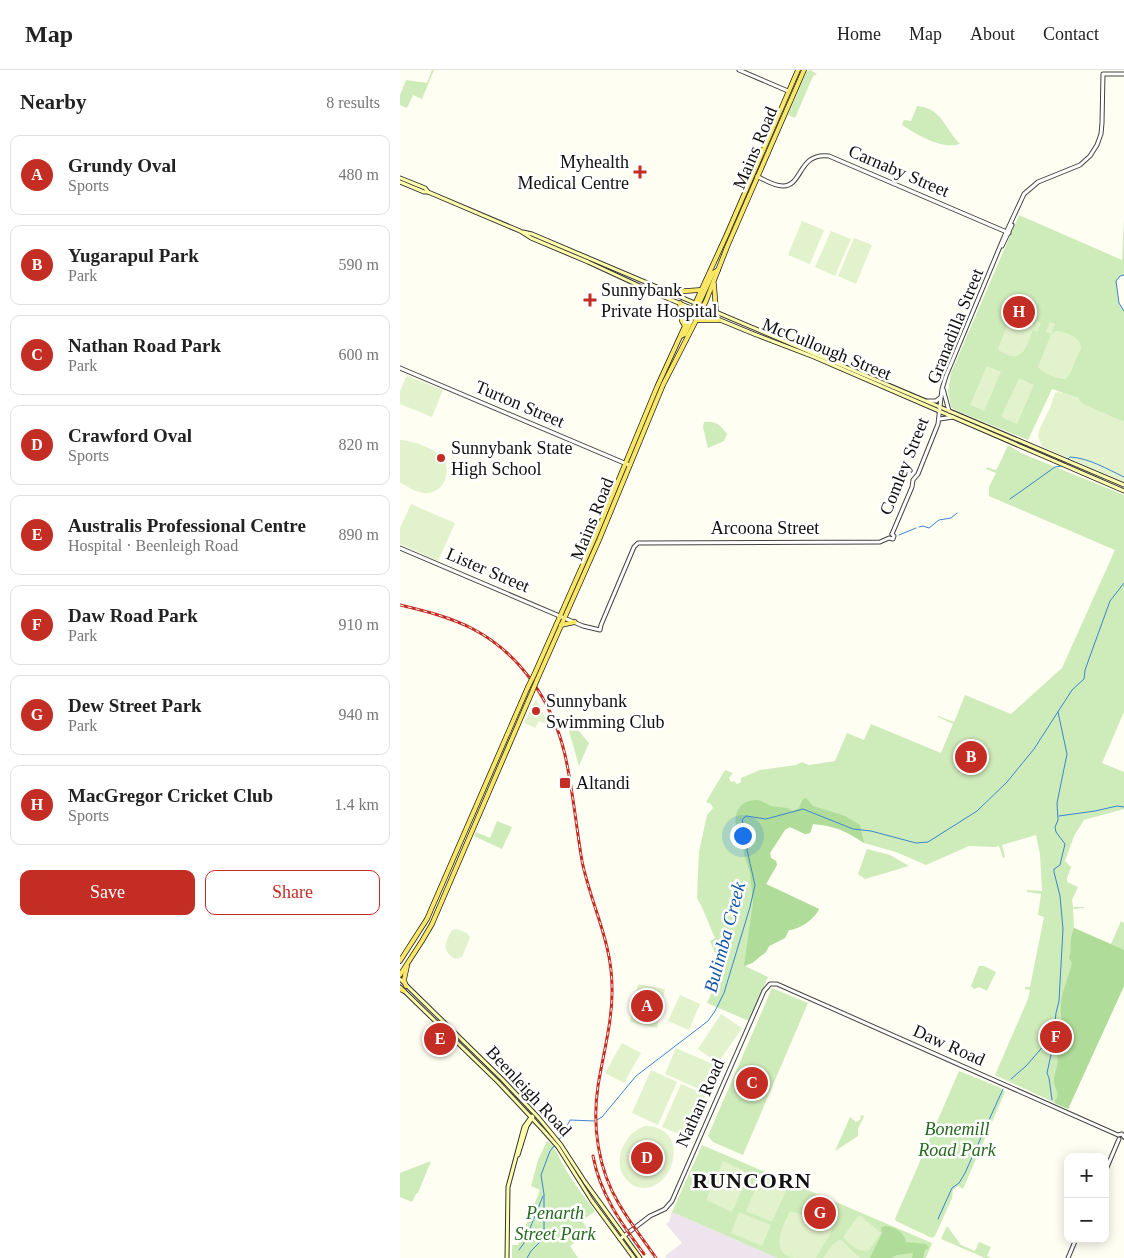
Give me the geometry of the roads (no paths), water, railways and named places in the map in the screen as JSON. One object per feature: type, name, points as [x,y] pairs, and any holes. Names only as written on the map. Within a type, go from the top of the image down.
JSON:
[{"type":"main road","name":"Mains Road","points":[[699,304],[700,290],[798,70]]},
{"type":"main road","name":"Mains Road","points":[[400,975],[432,924],[565,618],[624,463],[657,387],[692,308],[699,304],[714,282],[804,70]]},
{"type":"main road","name":"McCullough Street","points":[[400,178],[425,188],[428,192]]},
{"type":"main road","name":"McCullough Street","points":[[400,182],[672,292],[924,401],[953,418],[1124,491]]},
{"type":"main road","name":"McCullough Street","points":[[520,231],[530,238],[719,320],[814,357],[940,410],[949,411],[1124,485]]},
{"type":"main road","points":[[681,336],[685,334],[699,311],[699,304],[713,273],[718,269]]},
{"type":"main road","points":[[714,282],[716,311]]},
{"type":"main road","points":[[672,292],[700,290]]},
{"type":"main road","points":[[680,303],[682,321],[685,326]]},
{"type":"main road","name":"Mains Road","points":[[400,960],[427,920],[528,687],[668,377],[698,320],[699,311]]},
{"type":"main road","points":[[698,320],[719,320]]},
{"type":"main road","points":[[561,625],[575,622]]},
{"type":"main road","points":[[406,986],[404,980],[407,964]]},
{"type":"main road","name":"Beenleigh Road","points":[[400,979],[535,1114],[640,1258]]},
{"type":"main road","name":"Beenleigh Road","points":[[401,989],[554,1139]]},
{"type":"main road","points":[[508,1258],[508,1187],[526,1126],[526,1111]]},
{"type":"main road","points":[[526,1126],[535,1114]]},
{"type":"main road","points":[[526,1126],[532,1124],[540,1126]]},
{"type":"main road","name":"Beenleigh Road","points":[[559,1146],[592,1201],[634,1258]]},
{"type":"street","points":[[739,70],[788,91]]},
{"type":"street","name":"Granadilla Street","points":[[940,410],[942,389],[946,376],[1023,196],[1031,186],[1080,165],[1090,156],[1096,148],[1101,134],[1103,74],[1124,74]]},
{"type":"street","name":"Carnaby Street","points":[[758,177],[778,185],[787,185],[794,180],[804,165],[811,159],[829,156],[1007,232]]},
{"type":"street","points":[[753,174],[758,177]]},
{"type":"street","name":"Turton Street","points":[[400,368],[629,466]]},
{"type":"street","points":[[942,389],[946,396],[949,411]]},
{"type":"street","points":[[924,401],[936,401],[942,396]]},
{"type":"street","name":"Comley Street","points":[[889,538],[940,419],[940,410]]},
{"type":"street","points":[[940,419],[953,418]]},
{"type":"street","name":"Arcoona Street","points":[[600,630],[601,623],[634,547],[640,542],[880,542],[889,538]]},
{"type":"street","name":"Lister Street","points":[[400,548],[560,616],[592,629],[600,630]]},
{"type":"street","name":"Daw Road","points":[[768,985],[776,984],[1121,1137]]},
{"type":"street","name":"Nathan Road","points":[[620,1240],[650,1216],[665,1209],[672,1201],[768,985]]},
{"type":"street","points":[[1109,1163],[1121,1137]]},
{"type":"street","points":[[1068,1258],[1074,1243]]},
{"type":"waterway","points":[[1124,275],[1120,276],[1116,281],[1119,303],[1124,311]]},
{"type":"waterway","points":[[1064,463],[1070,457],[1084,459],[1124,477]]},
{"type":"waterway","points":[[1010,499],[1055,467],[1061,466]]},
{"type":"waterway","points":[[919,527],[929,528],[939,520],[951,518],[957,513]]},
{"type":"waterway","points":[[899,535],[916,528]]},
{"type":"waterway","name":"Bulimba Creek","points":[[558,1141],[570,1120],[595,1121],[602,1117],[636,1076],[708,1021],[715,1011],[724,993],[755,885],[747,850],[748,841],[742,820],[746,816],[766,819],[803,809],[853,829],[871,831],[916,843],[928,842],[977,811],[1007,782],[1034,749],[1072,690],[1084,679],[1085,670],[1110,601],[1124,583]]},
{"type":"waterway","points":[[1052,1100],[1047,1073],[1059,1001],[1063,929],[1060,896],[1054,869],[1060,865],[1065,844],[1056,832],[1055,827],[1058,820],[1057,803],[1067,754],[1058,712]]},
{"type":"waterway","points":[[1059,816],[1117,806],[1124,807]]},
{"type":"waterway","points":[[1011,1079],[1026,1066],[1054,1034]]},
{"type":"waterway","points":[[938,1219],[952,1188],[959,1183],[965,1173],[1003,1089]]},
{"type":"waterway","name":"Bulimba Creek","points":[[527,1258],[544,1233],[544,1194],[541,1175],[550,1151],[554,1146]]},
{"type":"waterway","points":[[519,1250],[524,1243],[543,1196]]},
{"type":"railway","points":[[400,605],[455,621],[490,639],[506,652],[520,666],[543,699],[560,736],[570,781],[582,861],[605,939],[611,970],[611,1012],[596,1101],[598,1147],[612,1191],[656,1258]]},
{"type":"railway","points":[[593,1156],[606,1196],[644,1254]]},
{"type":"place","name":"Myhealth Medical Centre","points":[[640,172]]},
{"type":"place","name":"Sunnybank Private Hospital","points":[[590,300]]},
{"type":"place","name":"MacGregor Cricket Club","points":[[1019,312]]},
{"type":"place","name":"Sunnybank State High School","points":[[441,458]]},
{"type":"place","name":"Sunnybank Swimming Club","points":[[536,711]]},
{"type":"place","name":"Yugarapul Park","points":[[971,757]]},
{"type":"place","name":"Altandi","points":[[565,783]]},
{"type":"place","name":"Grundy Oval","points":[[647,1006]]},
{"type":"place","name":"Daw Road Park","points":[[1056,1037]]},
{"type":"place","name":"Australis Professional Centre","points":[[440,1039]]},
{"type":"place","name":"Nathan Road Park","points":[[752,1083]]},
{"type":"place","name":"Crawford Oval","points":[[647,1158]]},
{"type":"place","name":"Dew Street Park","points":[[820,1213]]},
{"type":"district","name":"RUNCORN","points":[[752,1180]]},
{"type":"park label","name":"Bonemill Road Park","points":[[957,1139]]},
{"type":"park label","name":"Penarth Street Park","points":[[555,1223]]}]
